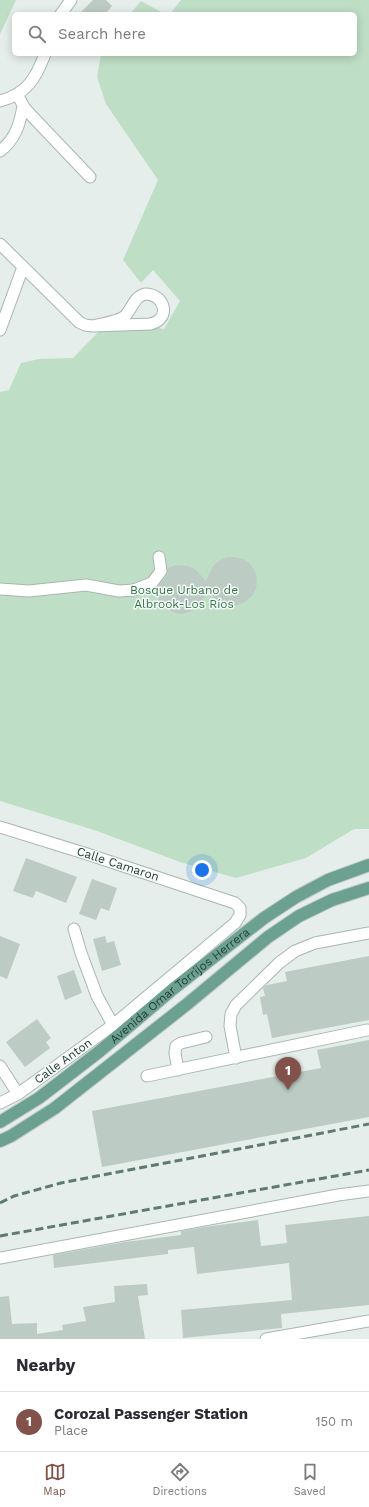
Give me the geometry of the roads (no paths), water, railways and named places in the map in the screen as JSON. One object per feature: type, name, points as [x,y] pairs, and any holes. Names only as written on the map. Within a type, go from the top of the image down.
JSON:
[{"type":"main road","name":"Avenida Omar Torrijos Herrera","points":[[0,1122],[39,1098],[100,1051],[173,989],[264,918],[296,897],[322,884],[369,865]]},
{"type":"main road","name":"Avenida Omar Torrijos Herrera","points":[[0,1141],[11,1136],[55,1108],[186,1005],[268,937],[299,916],[332,900],[369,888]]},
{"type":"street","points":[[62,12],[71,0]]},
{"type":"street","points":[[0,101],[17,94],[32,81],[44,56]]},
{"type":"street","points":[[17,94],[23,106],[90,176]]},
{"type":"street","points":[[0,151],[9,143],[15,134],[20,122],[23,106]]},
{"type":"street","points":[[0,244],[79,322],[85,325],[93,326],[155,323],[161,318],[163,313],[162,303],[155,296],[150,294],[142,295],[138,297],[126,315],[122,318],[93,326]]},
{"type":"street","points":[[0,330],[22,267]]},
{"type":"street","points":[[0,589],[29,591],[86,585],[119,591],[134,590],[152,583],[161,571],[159,558]]},
{"type":"street","name":"Calle Camaron","points":[[0,827],[235,903]]},
{"type":"street","name":"Calle Anton","points":[[0,1103],[18,1094],[113,1025],[235,923],[240,915],[240,908],[235,903]]},
{"type":"street","points":[[74,929],[97,996],[113,1025]]},
{"type":"street","points":[[236,1058],[230,1026],[231,1014],[236,1005],[279,963],[294,951],[315,943],[369,933]]},
{"type":"street","points":[[147,1076],[368,1030]]},
{"type":"street","points":[[178,1070],[175,1052],[176,1046],[181,1043],[206,1037]]},
{"type":"street","points":[[0,1066],[18,1094]]},
{"type":"street","points":[[0,1258],[331,1196],[369,1191]]},
{"type":"street","points":[[266,1339],[294,1337],[369,1321]]},
{"type":"railway","points":[[0,1203],[14,1196],[61,1183],[369,1124]]},
{"type":"railway","points":[[0,1236],[369,1170]]},
{"type":"place","name":"Corozal Passenger Station","points":[[288,1090]]},
{"type":"park label","name":"Bosque Urbano de Albrook-Los Ríos","points":[[184,597]]}]
